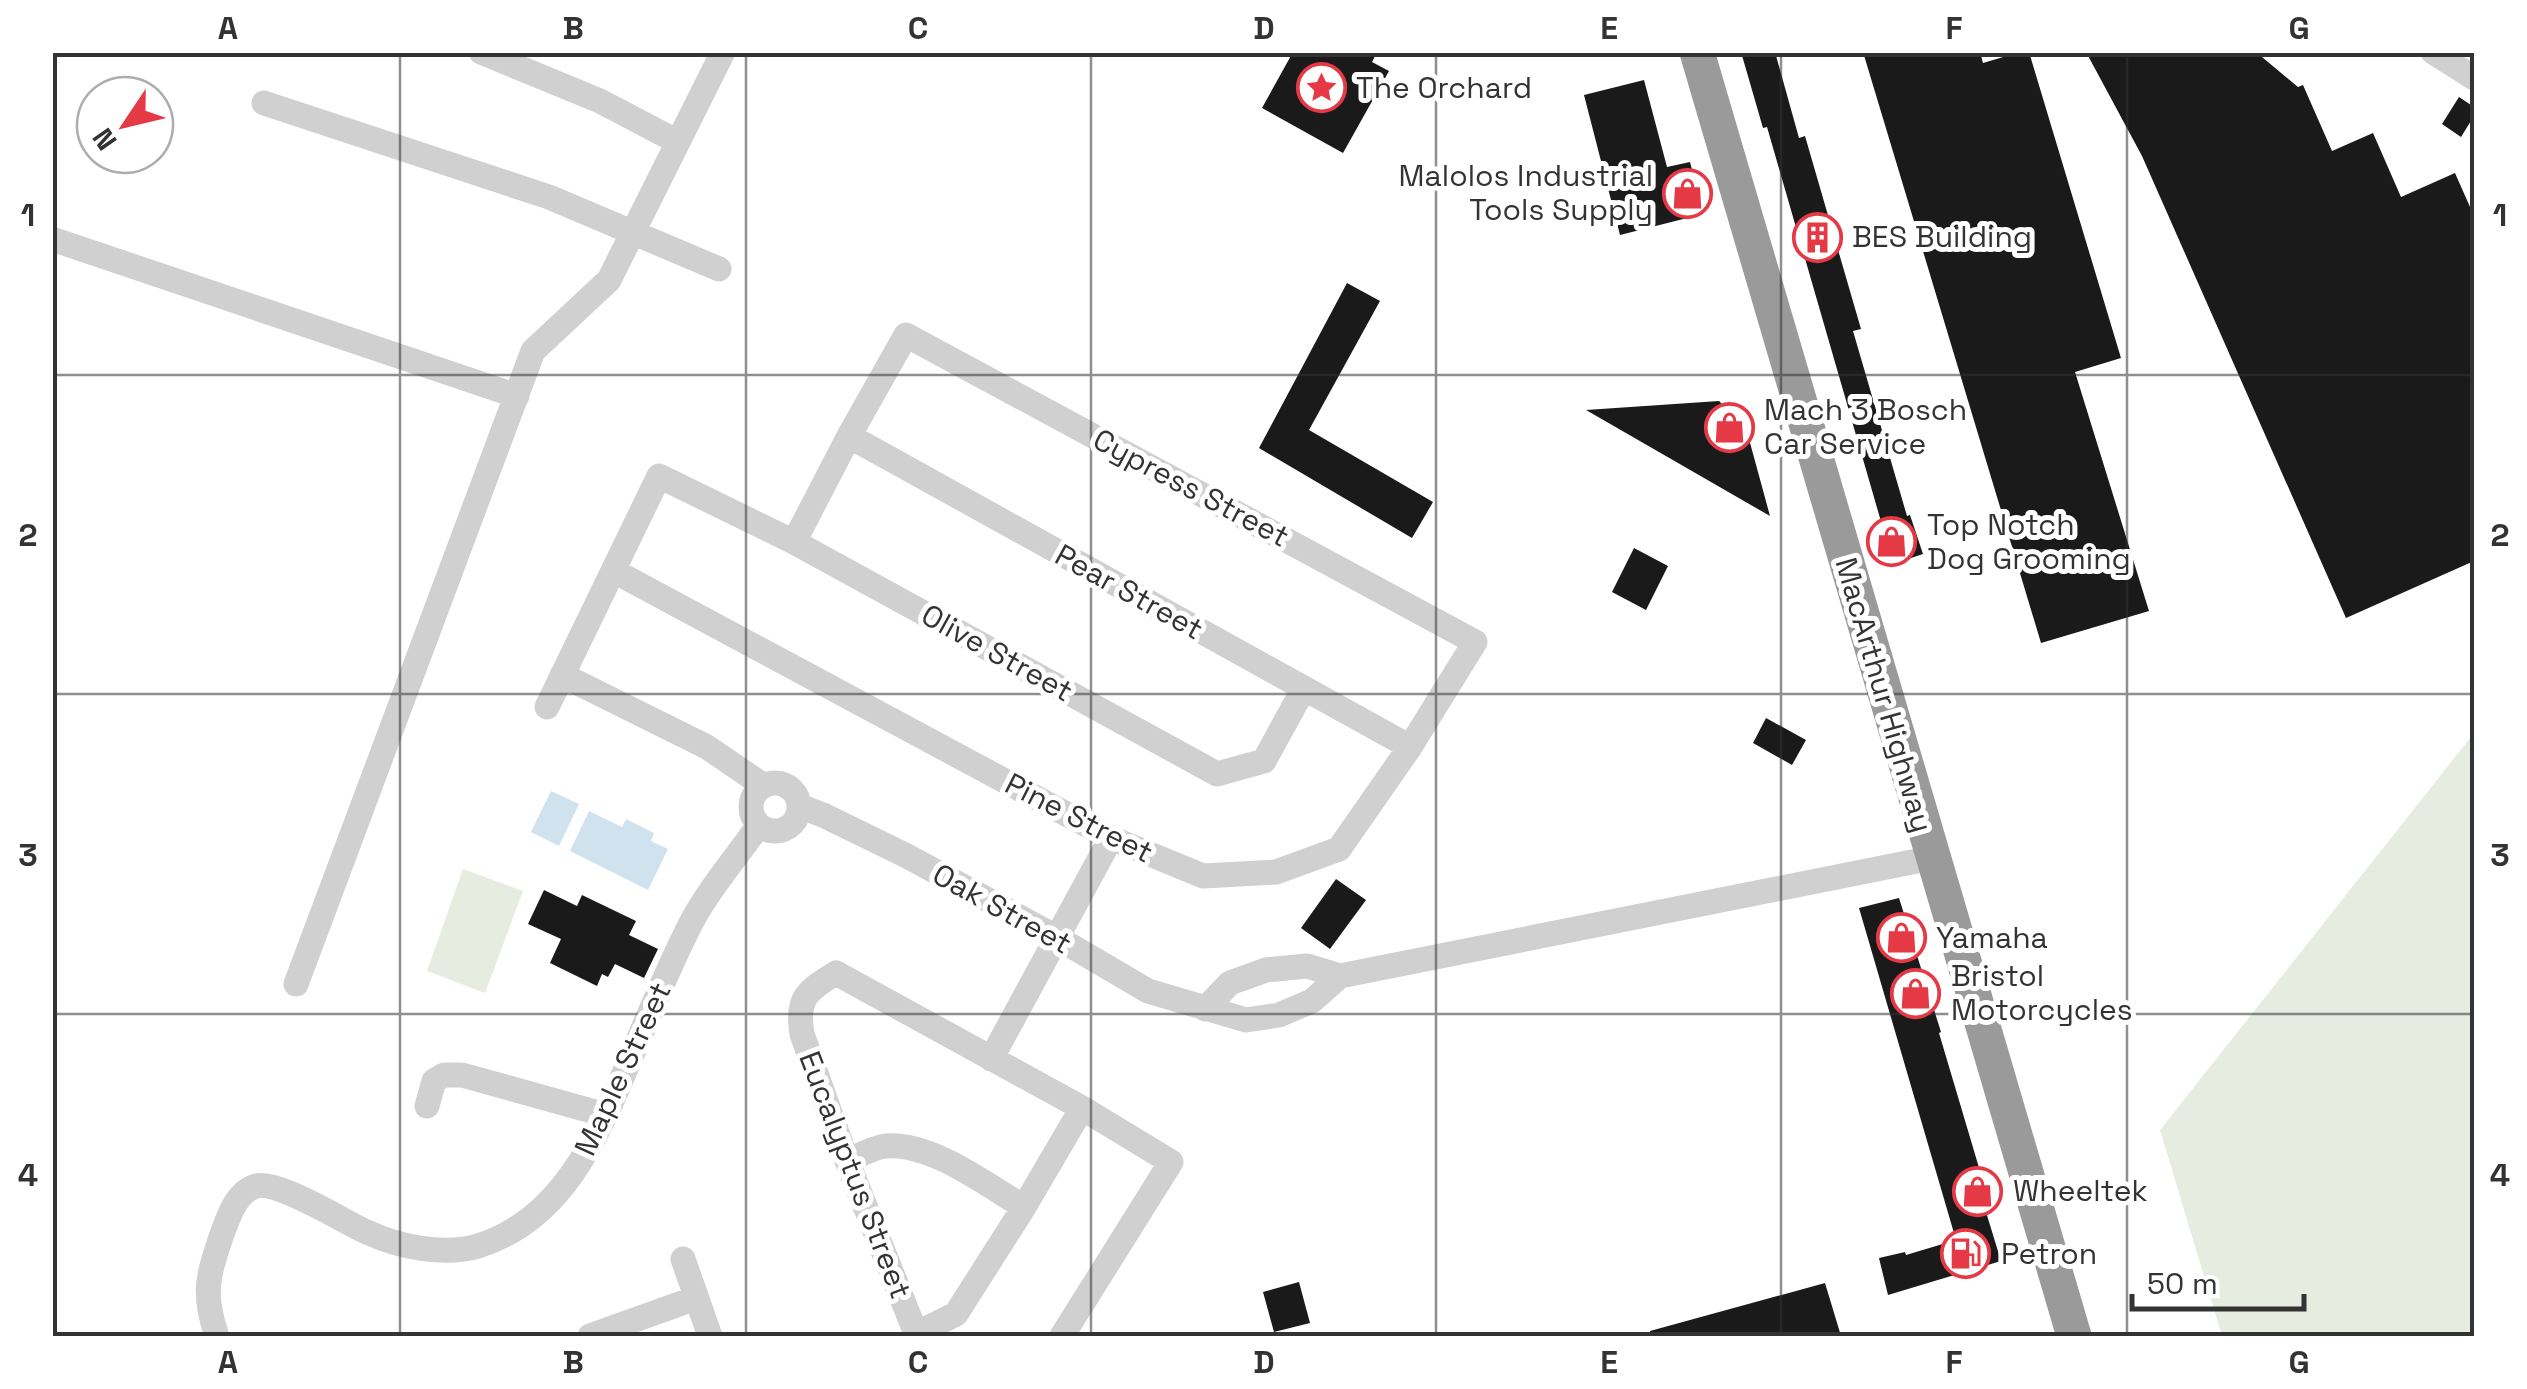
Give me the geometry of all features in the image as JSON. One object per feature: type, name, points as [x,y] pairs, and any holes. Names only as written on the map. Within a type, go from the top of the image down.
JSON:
[{"type":"highway","name":"MacArthur Highway","points":[[1697,52],[2074,1336]]},
{"type":"street","points":[[481,52],[600,101],[678,142]]},
{"type":"street","points":[[296,984],[533,352],[608,280],[723,52]]},
{"type":"street","points":[[2433,52],[2474,78]]},
{"type":"street","points":[[264,103],[549,198],[720,269]]},
{"type":"street","points":[[52,239],[517,396]]},
{"type":"street","name":"Cypress Street","points":[[849,436],[906,335],[1475,642]]},
{"type":"street","points":[[794,542],[849,436]]},
{"type":"street","name":"Pear Street","points":[[849,436],[1410,746]]},
{"type":"street","name":"Olive Street","points":[[614,572],[659,476],[794,542],[1217,774],[1264,761],[1304,688]]},
{"type":"street","points":[[547,708],[614,572]]},
{"type":"street","name":"Pine Street","points":[[614,572],[1111,838],[1203,876],[1276,872],[1340,849],[1475,642]]},
{"type":"street","points":[[562,674],[707,747],[764,786]]},
{"type":"street","points":[[772,783],[787,786],[798,798],[799,806],[793,823],[776,831],[760,825],[752,812],[753,796],[772,783]]},
{"type":"street","name":"Oak Street","points":[[799,806],[907,856],[1148,991],[1205,1009],[1246,1020],[1279,1014],[1312,1001],[1340,976]]},
{"type":"street","name":"Maple Street","points":[[217,1336],[206,1294],[210,1269],[229,1214],[239,1197],[254,1186],[286,1191],[371,1234],[408,1246],[448,1250],[478,1246],[540,1211],[562,1189],[606,1114],[692,922],[760,825]]},
{"type":"street","points":[[1062,1336],[1171,1162],[992,1059],[1111,838]]},
{"type":"street","points":[[1205,1009],[1230,982],[1266,970],[1307,966],[1340,976],[1932,858]]},
{"type":"street","name":"Eucalyptus Street","points":[[917,1335],[847,1161],[798,1013],[808,990],[836,972],[992,1059]]},
{"type":"street","points":[[427,1106],[434,1081],[444,1075],[462,1075],[606,1114]]},
{"type":"street","points":[[917,1335],[956,1314],[1082,1108]]},
{"type":"street","points":[[847,1161],[882,1146],[909,1148],[935,1155],[1024,1207]]},
{"type":"street","points":[[683,1259],[710,1336]]},
{"type":"street","points":[[590,1336],[696,1298]]},
{"type":"shaded area","points":[[2474,733],[2474,1336],[2222,1336],[2160,1130]]},
{"type":"shaded area","points":[[463,869],[523,891],[485,993],[427,971]]},
{"type":"water","points":[[551,791],[579,804],[559,846],[531,832]]},
{"type":"water","points":[[589,811],[622,827],[626,819],[654,833],[651,841],[668,849],[648,890],[570,851]]},
{"type":"building","points":[[1293,52],[1377,52],[1372,62],[1389,71],[1343,153],[1262,108]]},
{"type":"building","points":[[1741,52],[1775,52],[1799,138],[1805,136],[1861,329],[1853,331],[1907,516],[1910,515],[1923,554],[1890,565],[1877,526],[1882,525],[1767,127],[1763,128]]},
{"type":"building","points":[[1863,52],[1980,52],[1983,63],[2029,52],[2121,358],[2075,372],[2149,611],[2041,643]]},
{"type":"building","points":[[2086,52],[2256,52],[2298,87],[2303,85],[2332,151],[2373,133],[2401,197],[2455,173],[2474,216],[2474,561],[2346,618],[2142,156]]},
{"type":"building","points":[[1644,80],[1667,167],[1690,162],[1703,214],[1620,235],[1584,95]]},
{"type":"building","points":[[2459,97],[2474,107],[2474,116],[2461,137],[2442,124]]},
{"type":"building","points":[[1347,283],[1380,301],[1309,430],[1433,502],[1412,538],[1259,448]]},
{"type":"building","points":[[1719,401],[1746,428],[1770,516],[1586,410]]},
{"type":"building","points":[[1634,548],[1668,566],[1646,610],[1612,592]]},
{"type":"building","points":[[1766,718],[1806,740],[1792,765],[1753,743]]},
{"type":"building","points":[[1336,879],[1366,900],[1330,949],[1301,928]]},
{"type":"building","points":[[544,890],[577,906],[582,895],[636,921],[629,935],[658,949],[644,978],[615,964],[608,977],[602,974],[597,986],[550,963],[561,939],[528,924]]},
{"type":"building","points":[[1899,898],[1988,1198],[1982,1199],[2001,1261],[1888,1295],[1879,1258],[1905,1252],[1906,1255],[1956,1240],[1859,908]]},
{"type":"building","points":[[1299,1282],[1310,1323],[1274,1332],[1263,1292]]},
{"type":"building","points":[[1825,1283],[1841,1336],[1651,1336],[1650,1331]]},
{"type":"place","name":"The Orchard","points":[[1321,88]]},
{"type":"place","name":"Malolos Industrial Tools Supply","points":[[1688,193]]},
{"type":"place","name":"BES Building","points":[[1817,237]]},
{"type":"place","name":"Mach 3 Bosch Car Service","points":[[1729,427]]},
{"type":"place","name":"Top Notch Dog Grooming","points":[[1892,542]]},
{"type":"place","name":"Yamaha","points":[[1901,938]]},
{"type":"place","name":"Bristol Motorcycles","points":[[1916,993]]},
{"type":"place","name":"Wheeltek","points":[[1978,1191]]},
{"type":"place","name":"Petron","points":[[1966,1254]]}]
